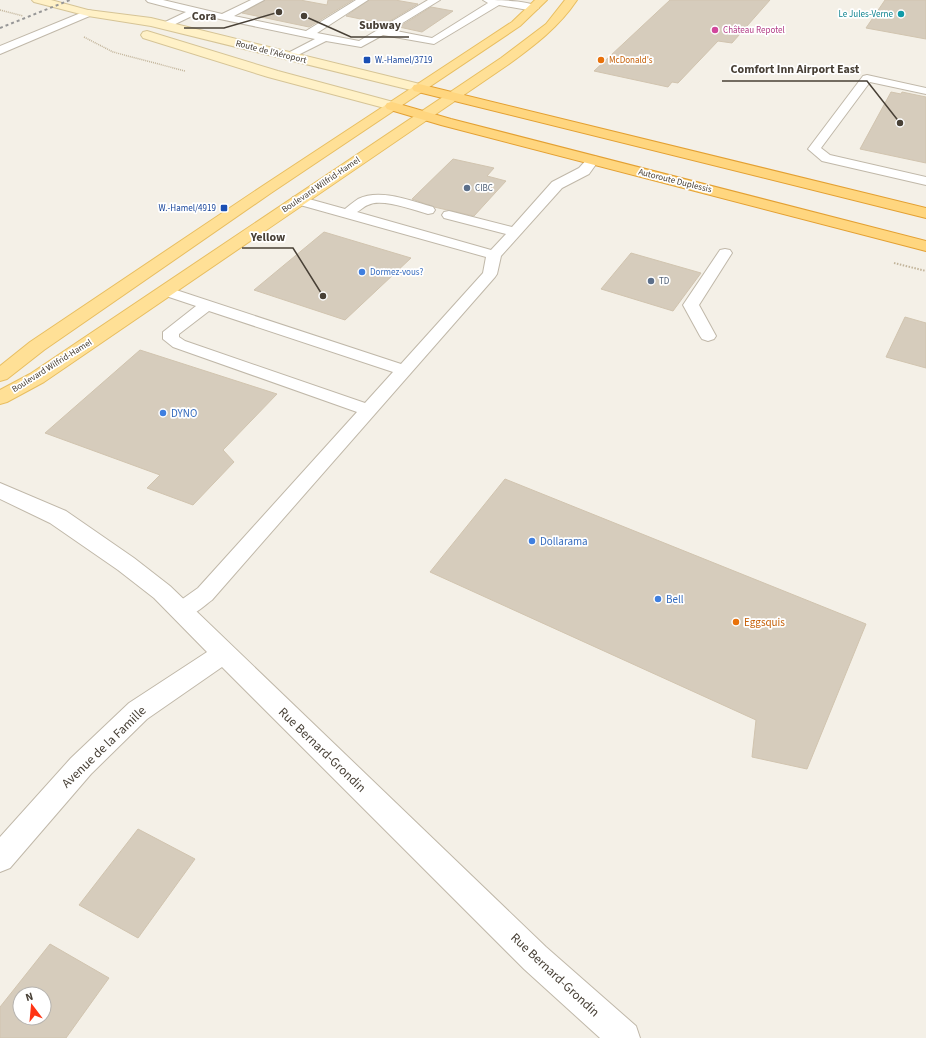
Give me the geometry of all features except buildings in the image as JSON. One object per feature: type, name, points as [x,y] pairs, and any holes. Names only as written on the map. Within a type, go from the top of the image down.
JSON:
[{"type":"highway","name":"Route de l'Aéroport","points":[[419,88],[452,97]]},
{"type":"highway","points":[[452,97],[926,213]]},
{"type":"highway","name":"Route de l'Aéroport","points":[[392,106],[423,116]]},
{"type":"highway","name":"Autoroute Duplessis","points":[[423,116],[926,246]]},
{"type":"main road","name":"Route de l'Aéroport","points":[[38,0],[88,12],[165,26],[419,88]]},
{"type":"main road","name":"Boulevard Wilfrid-Hamel","points":[[0,398],[37,378],[540,36],[561,15],[571,0]]},
{"type":"main road","name":"Boulevard Wilfrid-Hamel","points":[[0,375],[37,346],[266,190],[490,42],[516,24],[538,4]]},
{"type":"main road","name":"Route de l'Aéroport","points":[[88,12],[158,38],[273,74],[392,106]]},
{"type":"street","points":[[0,50],[88,12]]},
{"type":"street","name":"Rue Bernard-Grondin","points":[[0,490],[58,517],[94,540],[150,583],[181,611],[535,958],[624,1038]]},
{"type":"street","name":"Avenue de la Famille","points":[[0,858],[81,766],[138,711],[224,653]]},
{"type":"lane","points":[[151,0],[184,8],[196,7],[223,17],[361,44],[435,0]]},
{"type":"lane","points":[[223,17],[259,0]]},
{"type":"lane","points":[[308,34],[363,0]]},
{"type":"lane","points":[[486,0],[538,4]]},
{"type":"lane","points":[[382,32],[434,41],[498,1]]},
{"type":"lane","points":[[165,26],[196,7]]},
{"type":"lane","points":[[290,56],[325,38]]},
{"type":"lane","points":[[926,91],[867,78],[814,149],[826,158],[926,181]]},
{"type":"lane","points":[[181,611],[204,594],[490,274],[494,255],[557,185],[584,171],[593,160]]},
{"type":"lane","points":[[347,214],[364,201],[383,199],[428,210]]},
{"type":"lane","points":[[298,200],[494,255]]},
{"type":"lane","points":[[449,215],[515,232]]},
{"type":"lane","points":[[708,336],[691,305],[725,253]]},
{"type":"lane","points":[[165,291],[404,370]]},
{"type":"lane","points":[[207,304],[171,332],[171,339],[179,344],[369,410]]},
{"type":"railway","points":[[0,28],[70,0]]},
{"type":"place","name":"Cora","points":[[279,12]]},
{"type":"place","name":"Le Jules-Verne","points":[[901,14]]},
{"type":"place","name":"Subway","points":[[304,16]]},
{"type":"place","name":"Château Repotel","points":[[715,30]]},
{"type":"place","name":"W.-Hamel/3719","points":[[367,60]]},
{"type":"place","name":"McDonald's","points":[[601,60]]},
{"type":"place","name":"Comfort Inn Airport East","points":[[900,123]]},
{"type":"place","name":"CIBC","points":[[467,188]]},
{"type":"place","name":"W.-Hamel/4919","points":[[224,208]]},
{"type":"place","name":"Dormez-vous?","points":[[362,272]]},
{"type":"place","name":"TD","points":[[651,281]]},
{"type":"place","name":"Yellow","points":[[323,296]]},
{"type":"place","name":"DYNO","points":[[163,413]]},
{"type":"place","name":"Dollarama","points":[[532,541]]},
{"type":"place","name":"Bell","points":[[658,599]]},
{"type":"place","name":"Eggsquis","points":[[736,622]]}]
